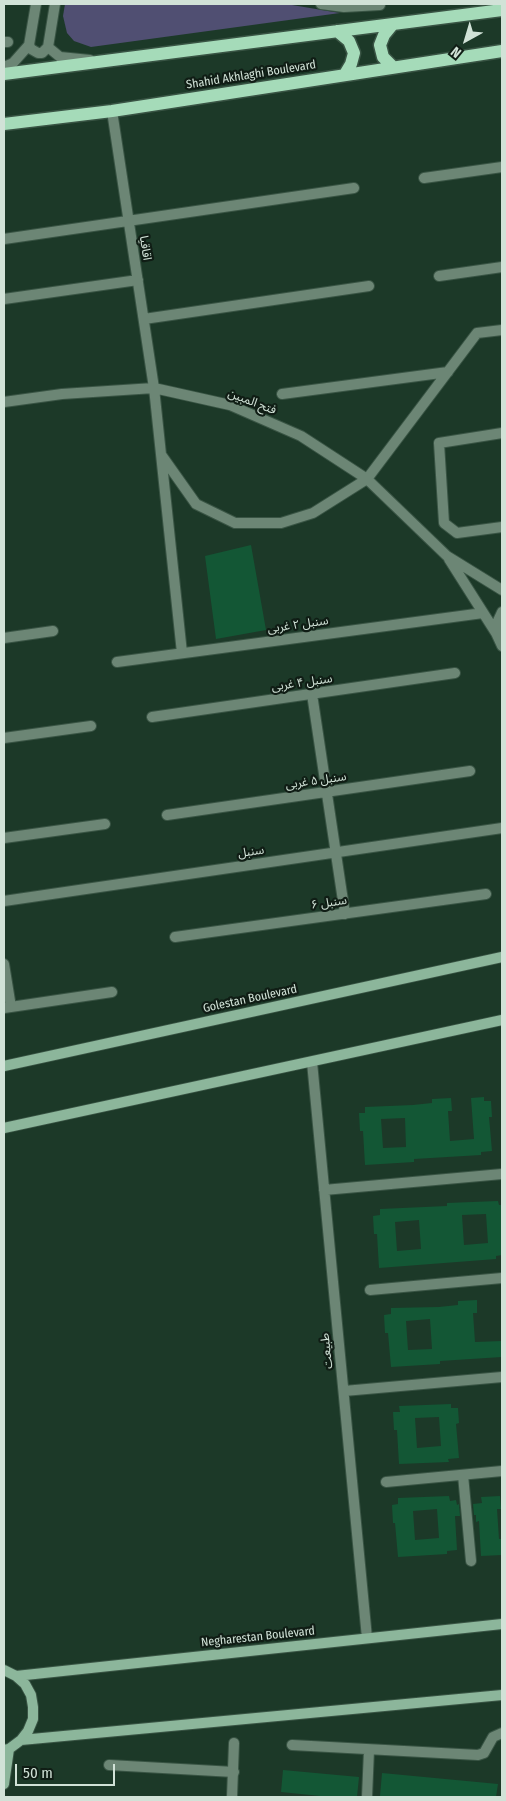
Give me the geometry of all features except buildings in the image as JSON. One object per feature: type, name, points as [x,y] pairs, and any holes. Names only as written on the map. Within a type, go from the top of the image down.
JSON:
[{"type":"main road","points":[[4,74],[502,10]]},
{"type":"main road","points":[[393,24],[384,35],[380,45],[383,57],[393,67]]},
{"type":"main road","points":[[337,31],[349,41],[354,53],[351,64],[345,74]]},
{"type":"main road","name":"Shahid Akhlaghi Boulevard","points":[[4,124],[112,111],[502,51]]},
{"type":"main road","name":"Golestan Boulevard","points":[[4,1066],[502,957]]},
{"type":"main road","points":[[4,1128],[502,1020]]},
{"type":"main road","name":"Negharestan Boulevard","points":[[16,1676],[502,1624]]},
{"type":"main road","points":[[4,1670],[16,1676],[28,1690],[33,1707],[30,1725],[21,1740]]},
{"type":"main road","points":[[4,1784],[6,1749],[21,1740],[502,1695]]},
{"type":"street","points":[[4,67],[14,63],[29,45],[36,4]]},
{"type":"street","points":[[29,45],[31,49],[38,53],[42,53],[48,48],[55,4]]},
{"type":"street","points":[[321,4],[344,7],[380,5]]},
{"type":"street","points":[[48,48],[60,57],[103,61]]},
{"type":"street","name":"اقاقیا","points":[[112,111],[154,388],[182,653]]},
{"type":"street","points":[[424,178],[502,167]]},
{"type":"street","points":[[4,239],[354,188]]},
{"type":"street","points":[[439,276],[502,267]]},
{"type":"street","points":[[4,299],[138,280]]},
{"type":"street","points":[[144,320],[369,286]]},
{"type":"street","points":[[161,456],[196,504],[234,523],[281,523],[313,513],[367,479],[477,333],[502,330]]},
{"type":"street","points":[[282,394],[448,372]]},
{"type":"street","name":"فتح المبین","points":[[4,402],[62,394],[154,388],[230,405],[301,436],[367,479],[447,556]]},
{"type":"street","points":[[502,432],[439,442],[444,523],[457,533],[502,527]]},
{"type":"street","points":[[447,556],[502,590]]},
{"type":"street","points":[[447,556],[496,633],[502,646]]},
{"type":"street","points":[[496,633],[496,625],[502,612]]},
{"type":"street","name":"سنبل ۲ غربی","points":[[116,662],[483,613]]},
{"type":"street","points":[[4,638],[53,631]]},
{"type":"street","name":"سنبل ۴ غربی","points":[[152,717],[455,673]]},
{"type":"street","points":[[312,694],[345,914]]},
{"type":"street","points":[[4,738],[91,726]]},
{"type":"street","name":"سنبل ۵ غربی","points":[[166,815],[470,771]]},
{"type":"street","points":[[4,838],[105,824]]},
{"type":"street","name":"سنبل","points":[[4,901],[502,828]]},
{"type":"street","name":"سنبل ۶","points":[[175,937],[486,894]]},
{"type":"street","points":[[4,964],[7,1008],[112,992]]},
{"type":"street","name":"طبیعت","points":[[312,1062],[368,1638]]},
{"type":"street","points":[[324,1190],[502,1174]]},
{"type":"street","points":[[370,1290],[502,1278]]},
{"type":"street","points":[[344,1391],[502,1377]]},
{"type":"street","points":[[386,1482],[502,1472]]},
{"type":"street","points":[[463,1475],[471,1561]]},
{"type":"street","points":[[292,1745],[478,1755],[484,1753],[493,1737],[502,1733]]},
{"type":"street","points":[[232,1797],[234,1743]]},
{"type":"street","points":[[367,1797],[369,1750]]},
{"type":"street","points":[[109,1765],[234,1772]]},
{"type":"shaded area","points":[[65,4],[286,4],[340,13],[91,47],[74,41],[67,33],[63,16]]}]
